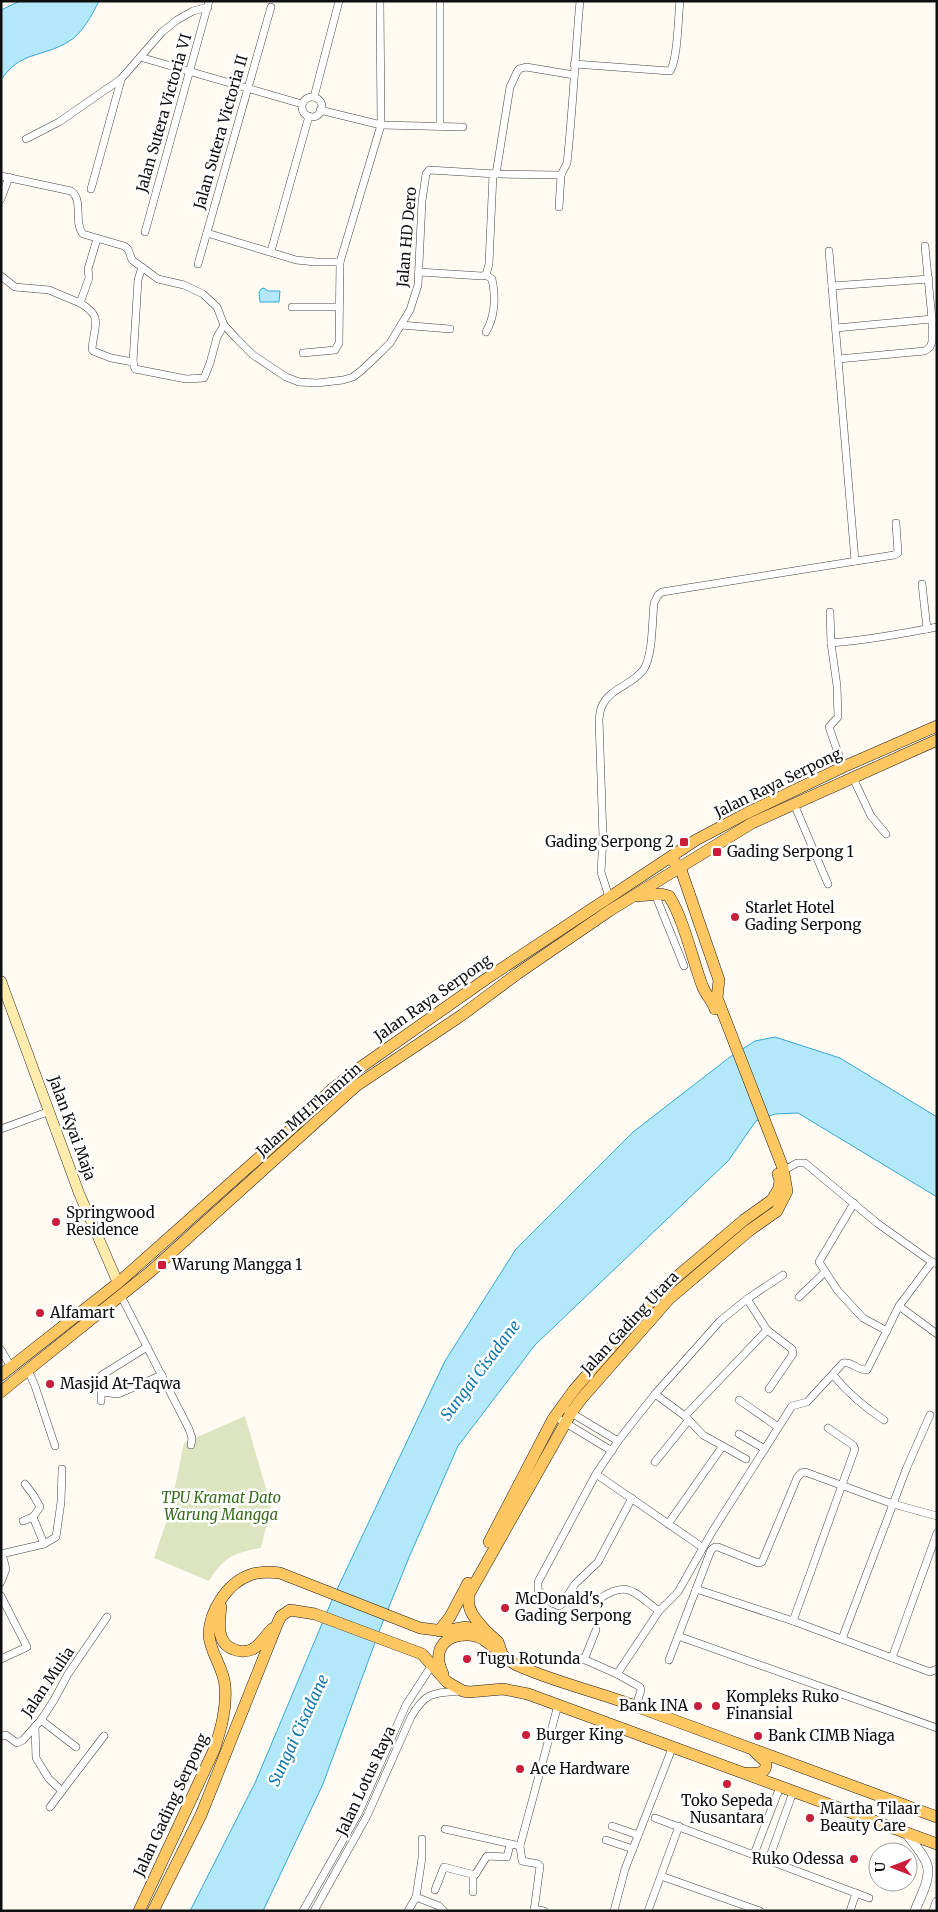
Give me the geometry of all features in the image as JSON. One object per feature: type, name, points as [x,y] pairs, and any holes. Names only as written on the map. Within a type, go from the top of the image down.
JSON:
[{"type":"main road","name":"Jalan Raya Serpong","points":[[1,1375],[11,1367],[48,1346],[290,1130],[331,1090],[486,979],[694,841],[746,813],[843,767],[937,726]]},
{"type":"main road","name":"Jalan Raya Serpong","points":[[660,880],[752,823],[937,740]]},
{"type":"main road","points":[[662,861],[674,862],[680,867]]},
{"type":"main road","name":"Jalan Gading Utara","points":[[680,867],[719,980],[717,998],[719,1011]]},
{"type":"main road","name":"Jalan MH.Thamrin","points":[[1,1392],[28,1370],[48,1346],[121,1296],[209,1220],[356,1086],[462,1015],[517,974],[571,939],[609,911],[660,880]]},
{"type":"main road","points":[[635,896],[655,894]]},
{"type":"main road","name":"Jalan Gading Utara","points":[[502,1654],[498,1642],[487,1632],[470,1610],[469,1594],[563,1415],[574,1390],[660,1291],[744,1220],[769,1210],[780,1184],[779,1167],[719,1011],[702,985],[671,898],[667,895],[655,894]]},
{"type":"main road","name":"Jalan Kyai Maja","points":[[2,985],[79,1193],[118,1283]]},
{"type":"main road","points":[[201,1210],[209,1220]]},
{"type":"main road","name":"Jalan Gading Utara","points":[[442,1631],[563,1415]]},
{"type":"main road","name":"Jalan Gading Serpong","points":[[139,1911],[222,1729],[226,1685],[209,1635],[216,1608],[222,1598],[242,1578],[256,1572],[280,1574],[420,1628],[442,1631],[466,1627],[487,1632]]},
{"type":"main road","points":[[222,1598],[219,1630],[224,1644],[238,1651],[246,1651],[253,1648],[278,1622],[281,1616],[290,1610],[315,1614],[422,1654],[445,1680],[453,1687],[463,1691],[512,1690],[673,1746],[937,1844]]},
{"type":"main road","name":"Jalan Gading Serpong","points":[[153,1911],[201,1815],[278,1622]]},
{"type":"main road","points":[[445,1680],[438,1665],[442,1644],[453,1636],[478,1636],[517,1666],[636,1706],[937,1817]]},
{"type":"main road","points":[[741,1772],[760,1773],[764,1772],[766,1768],[766,1762],[750,1748]]},
{"type":"street","points":[[314,97],[339,1]]},
{"type":"street","points":[[302,353],[335,350],[339,343],[340,262],[381,125],[380,1]]},
{"type":"street","points":[[440,1],[440,126]]},
{"type":"street","points":[[559,207],[561,175],[567,163],[574,96],[574,64],[580,1]]},
{"type":"street","points":[[574,64],[670,71],[673,67],[680,1]]},
{"type":"street","points":[[26,139],[59,122],[121,79],[162,32],[177,20],[208,4]]},
{"type":"street","name":"Jalan Sutera Victoria VI","points":[[145,232],[208,4]]},
{"type":"street","name":"Jalan Sutera Victoria II","points":[[198,264],[271,7]]},
{"type":"street","points":[[140,57],[302,104]]},
{"type":"street","points":[[486,275],[489,264],[495,174],[510,87],[519,69],[526,67],[574,74]]},
{"type":"street","points":[[90,189],[121,79]]},
{"type":"street","points":[[302,104],[308,98],[314,97]]},
{"type":"street","points":[[302,104],[303,112],[309,116],[316,115],[320,110],[321,104],[314,97]]},
{"type":"street","points":[[320,110],[381,125],[463,127]]},
{"type":"street","points":[[271,252],[309,116]]},
{"type":"street","name":"Jalan HD Dero","points":[[5,176],[75,193],[79,229],[83,234],[124,246],[128,249],[132,260],[163,282],[184,285],[203,294],[217,307],[224,326],[253,354],[286,377],[299,382],[317,383],[335,382],[357,373],[390,343],[410,310],[415,297],[419,272],[422,201],[426,174],[429,170],[495,174]]},
{"type":"street","points":[[495,174],[561,175]]},
{"type":"street","points":[[1,199],[5,176]]},
{"type":"street","points":[[207,233],[296,260],[340,262]]},
{"type":"street","points":[[80,303],[89,278],[88,269],[97,239]]},
{"type":"street","points":[[838,359],[925,351],[930,347],[932,342],[932,319],[925,246]]},
{"type":"street","points":[[829,251],[855,561]]},
{"type":"street","points":[[142,267],[138,280],[133,368],[138,371],[186,379],[201,379],[206,376],[215,342],[224,326]]},
{"type":"street","points":[[419,272],[486,275],[492,279],[494,315],[486,332]]},
{"type":"street","points":[[1,276],[15,287],[49,290],[92,310],[96,318],[92,351],[111,358],[132,362]]},
{"type":"street","points":[[832,286],[929,279]]},
{"type":"street","points":[[292,307],[340,307]]},
{"type":"street","points":[[836,328],[932,319]]},
{"type":"street","points":[[401,325],[450,329]]},
{"type":"street","points":[[609,897],[601,872],[603,838],[600,712],[607,698],[639,674],[645,667],[648,658],[654,603],[658,595],[662,592],[894,555],[898,552],[896,523]]},
{"type":"street","points":[[922,584],[928,629]]},
{"type":"street","points":[[830,612],[838,717],[829,727],[843,767]]},
{"type":"street","points":[[831,642],[862,641],[937,627]]},
{"type":"street","points":[[853,778],[872,816],[886,834]]},
{"type":"street","points":[[794,804],[828,884]]},
{"type":"street","points":[[655,894],[684,966]]},
{"type":"street","points":[[1,1129],[50,1111]]},
{"type":"street","points":[[617,1674],[660,1612],[678,1592],[712,1532],[792,1406],[806,1402],[833,1375],[841,1364],[846,1362],[861,1370],[867,1370],[900,1306],[934,1263],[854,1204],[805,1163],[779,1167]]},
{"type":"street","points":[[854,1204],[820,1259],[820,1264],[838,1291],[863,1318],[887,1331]]},
{"type":"street","points":[[799,1297],[826,1272]]},
{"type":"street","points":[[632,1498],[598,1562],[575,1584],[562,1604],[559,1606],[552,1603],[538,1590],[538,1582],[596,1474],[618,1442],[654,1394],[720,1321],[746,1299],[783,1275]]},
{"type":"street","points":[[121,1296],[191,1432],[191,1446]]},
{"type":"street","points":[[746,1299],[766,1330],[792,1349],[793,1354],[769,1388]]},
{"type":"street","points":[[900,1306],[937,1334]]},
{"type":"street","points":[[655,1462],[686,1419],[766,1330]]},
{"type":"street","points":[[100,1401],[102,1377],[104,1374],[147,1347]]},
{"type":"street","points":[[1,1350],[11,1367]]},
{"type":"street","points":[[28,1370],[55,1446]]},
{"type":"street","points":[[833,1375],[846,1392],[884,1420]]},
{"type":"street","points":[[101,1392],[118,1394],[162,1376]]},
{"type":"street","points":[[654,1394],[703,1435],[746,1459]]},
{"type":"street","points":[[739,1400],[778,1428]]},
{"type":"street","points":[[563,1415],[618,1442]]},
{"type":"street","points":[[563,1415],[612,1451]]},
{"type":"street","points":[[842,1639],[907,1467],[930,1415]]},
{"type":"street","points":[[793,1621],[854,1448],[828,1428]]},
{"type":"street","points":[[739,1434],[765,1449]]},
{"type":"street","points":[[668,1524],[722,1447]]},
{"type":"street","points":[[1,1582],[6,1569],[1,1554],[44,1544],[56,1537],[61,1502],[62,1469]]},
{"type":"street","points":[[669,1660],[711,1550],[716,1547],[758,1563],[762,1562],[797,1478],[801,1473],[805,1472],[893,1504],[937,1516]]},
{"type":"street","points":[[596,1474],[699,1546]]},
{"type":"street","points":[[23,1521],[33,1517],[40,1507],[25,1484]]},
{"type":"street","points":[[33,1517],[44,1544]]},
{"type":"street","points":[[892,1658],[937,1533]]},
{"type":"street","points":[[599,1599],[612,1591],[624,1588],[631,1590],[660,1612]]},
{"type":"street","points":[[696,1589],[793,1621],[930,1672],[937,1669]]},
{"type":"street","points":[[1,1596],[28,1647],[1,1659]]},
{"type":"street","name":"Jalan Mulia","points":[[1,1736],[6,1735],[18,1742],[24,1740],[41,1720],[68,1674],[107,1617]]},
{"type":"street","points":[[596,1630],[583,1659],[617,1674],[640,1688],[636,1706]]},
{"type":"street","points":[[678,1636],[937,1728]]},
{"type":"street","name":"Jalan Lotus Raya","points":[[303,1911],[359,1812],[406,1705],[432,1665]]},
{"type":"street","points":[[412,1696],[418,1704],[428,1695],[463,1691]]},
{"type":"street","name":"Jalan Lotus Raya","points":[[314,1911],[367,1816],[418,1704]]},
{"type":"street","points":[[544,1911],[534,1910],[540,1866],[522,1861],[520,1846],[558,1705]]},
{"type":"street","points":[[41,1720],[76,1747]]},
{"type":"street","points":[[35,1727],[36,1758],[49,1779],[62,1791]]},
{"type":"street","points":[[50,1807],[104,1736]]},
{"type":"street","points":[[614,1911],[620,1884],[673,1746]]},
{"type":"street","points":[[754,1854],[780,1787]]},
{"type":"street","points":[[769,1859],[794,1792]]},
{"type":"street","points":[[655,1818],[769,1859],[869,1898]]},
{"type":"street","points":[[612,1826],[638,1835]]},
{"type":"street","points":[[648,1911],[678,1826]]},
{"type":"street","points":[[444,1829],[520,1846]]},
{"type":"street","points":[[904,1831],[926,1862],[928,1869],[928,1876],[915,1911]]},
{"type":"street","points":[[408,1911],[416,1897],[422,1858],[422,1839]]},
{"type":"street","points":[[606,1840],[633,1849]]},
{"type":"street","points":[[473,1875],[477,1873],[487,1856],[507,1857],[510,1845]]},
{"type":"street","points":[[436,1890],[444,1867],[473,1875]]},
{"type":"street","points":[[473,1875],[473,1892]]},
{"type":"street","points":[[661,1876],[760,1911]]},
{"type":"street","points":[[850,1911],[856,1894]]},
{"type":"street","points":[[416,1897],[439,1906],[444,1911]]},
{"type":"street","points":[[934,1911],[937,1902]]},
{"type":"green space","name":"TPU Kramat Dato Warung Mangga","points":[[245,1416],[271,1506],[261,1548],[230,1557],[219,1567],[209,1581],[154,1558],[170,1511],[184,1443]]},
{"type":"water","points":[[20,1],[99,1],[86,24],[73,39],[58,47],[23,59],[8,71],[1,80],[1,10]]},
{"type":"water","points":[[264,288],[268,291],[280,291],[279,302],[260,302],[259,292]]},
{"type":"water","name":"Sungai Cisadane","points":[[775,1037],[840,1058],[937,1117],[937,1197],[798,1113],[775,1114],[756,1121],[728,1161],[535,1345],[458,1446],[380,1629],[323,1784],[263,1911],[190,1911],[255,1783],[332,1600],[445,1361],[516,1249],[633,1132],[730,1057],[755,1041]]},
{"type":"place","name":"Gading Serpong 2","points":[[684,842]]},
{"type":"place","name":"Gading Serpong 1","points":[[717,852]]},
{"type":"place","name":"Starlet Hotel Gading Serpong","points":[[735,917]]},
{"type":"place","name":"Springwood Residence","points":[[56,1222]]},
{"type":"place","name":"Warung Mangga 1","points":[[162,1265]]},
{"type":"place","name":"Alfamart","points":[[40,1313]]},
{"type":"place","name":"Masjid At-Taqwa","points":[[50,1384]]},
{"type":"place","name":"McDonald's, Gading Serpong","points":[[505,1608]]},
{"type":"place","name":"Tugu Rotunda","points":[[467,1659]]},
{"type":"place","name":"Bank INA","points":[[698,1706]]},
{"type":"place","name":"Kompleks Ruko Finansial","points":[[716,1706]]},
{"type":"place","name":"Burger King","points":[[526,1735]]},
{"type":"place","name":"Bank CIMB Niaga","points":[[758,1736]]},
{"type":"place","name":"Ace Hardware","points":[[520,1769]]},
{"type":"place","name":"Toko Sepeda Nusantara","points":[[727,1784]]},
{"type":"place","name":"Martha Tilaar Beauty Care","points":[[810,1818]]},
{"type":"place","name":"Ruko Odessa","points":[[854,1859]]}]
